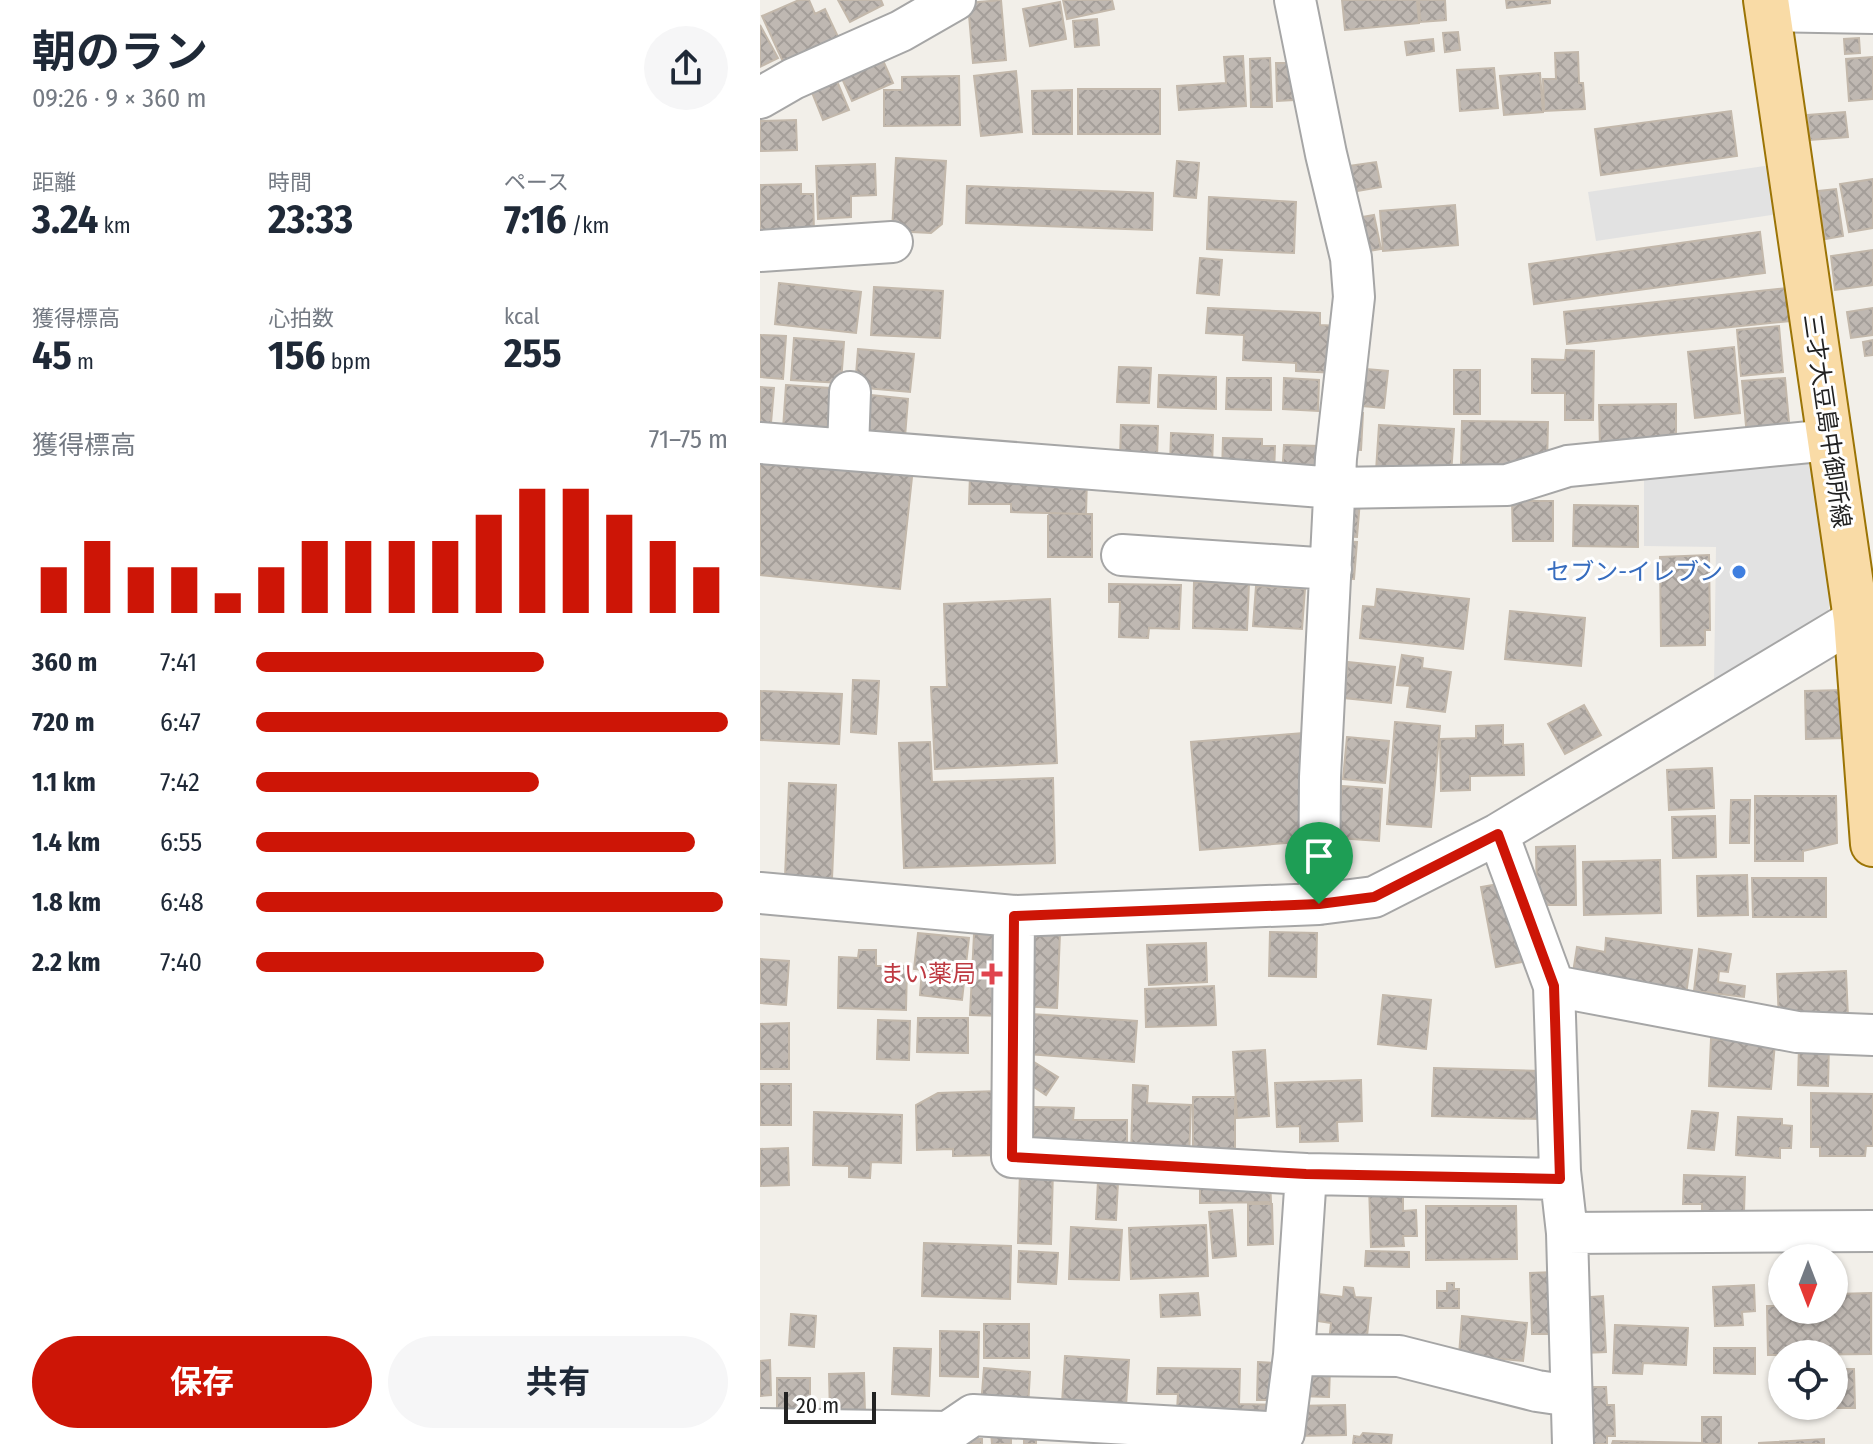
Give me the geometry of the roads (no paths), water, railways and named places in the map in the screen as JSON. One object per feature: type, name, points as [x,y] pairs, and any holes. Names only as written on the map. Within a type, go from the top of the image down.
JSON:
[{"type":"main road","name":"三才大豆島中御所線","points":[[1767,6],[1830,440],[1864,612],[1873,844]]},
{"type":"street","points":[[760,98],[793,79],[901,31],[955,0]]},
{"type":"street","points":[[1295,0],[1352,271],[1354,297],[1335,488],[1320,777],[1319,904]]},
{"type":"street","points":[[1767,6],[1873,13]]},
{"type":"street","points":[[760,251],[892,242]]},
{"type":"street","points":[[848,450],[850,392]]},
{"type":"street","points":[[760,443],[1335,488],[1507,485],[1568,466],[1830,440]]},
{"type":"street","points":[[1122,555],[1331,569]]},
{"type":"street","points":[[760,893],[1014,916],[1319,904],[1374,897],[1498,834],[1864,612]]},
{"type":"street","points":[[1498,834],[1554,986],[1560,1179],[1567,1233],[1573,1444]]},
{"type":"street","points":[[1014,916],[1012,1157],[1306,1174],[1560,1179]]},
{"type":"street","points":[[1554,986],[1797,1032],[1873,1035]]},
{"type":"street","points":[[760,1429],[948,1432],[973,1415],[1284,1433],[1294,1355],[1306,1174]]},
{"type":"street","points":[[1567,1233],[1873,1231]]},
{"type":"street","points":[[1294,1355],[1399,1356],[1537,1391],[1571,1396]]},
{"type":"place","name":"セブン-イレブン","points":[[1739,572]]},
{"type":"place","name":"まい薬局","points":[[992,974]]}]
